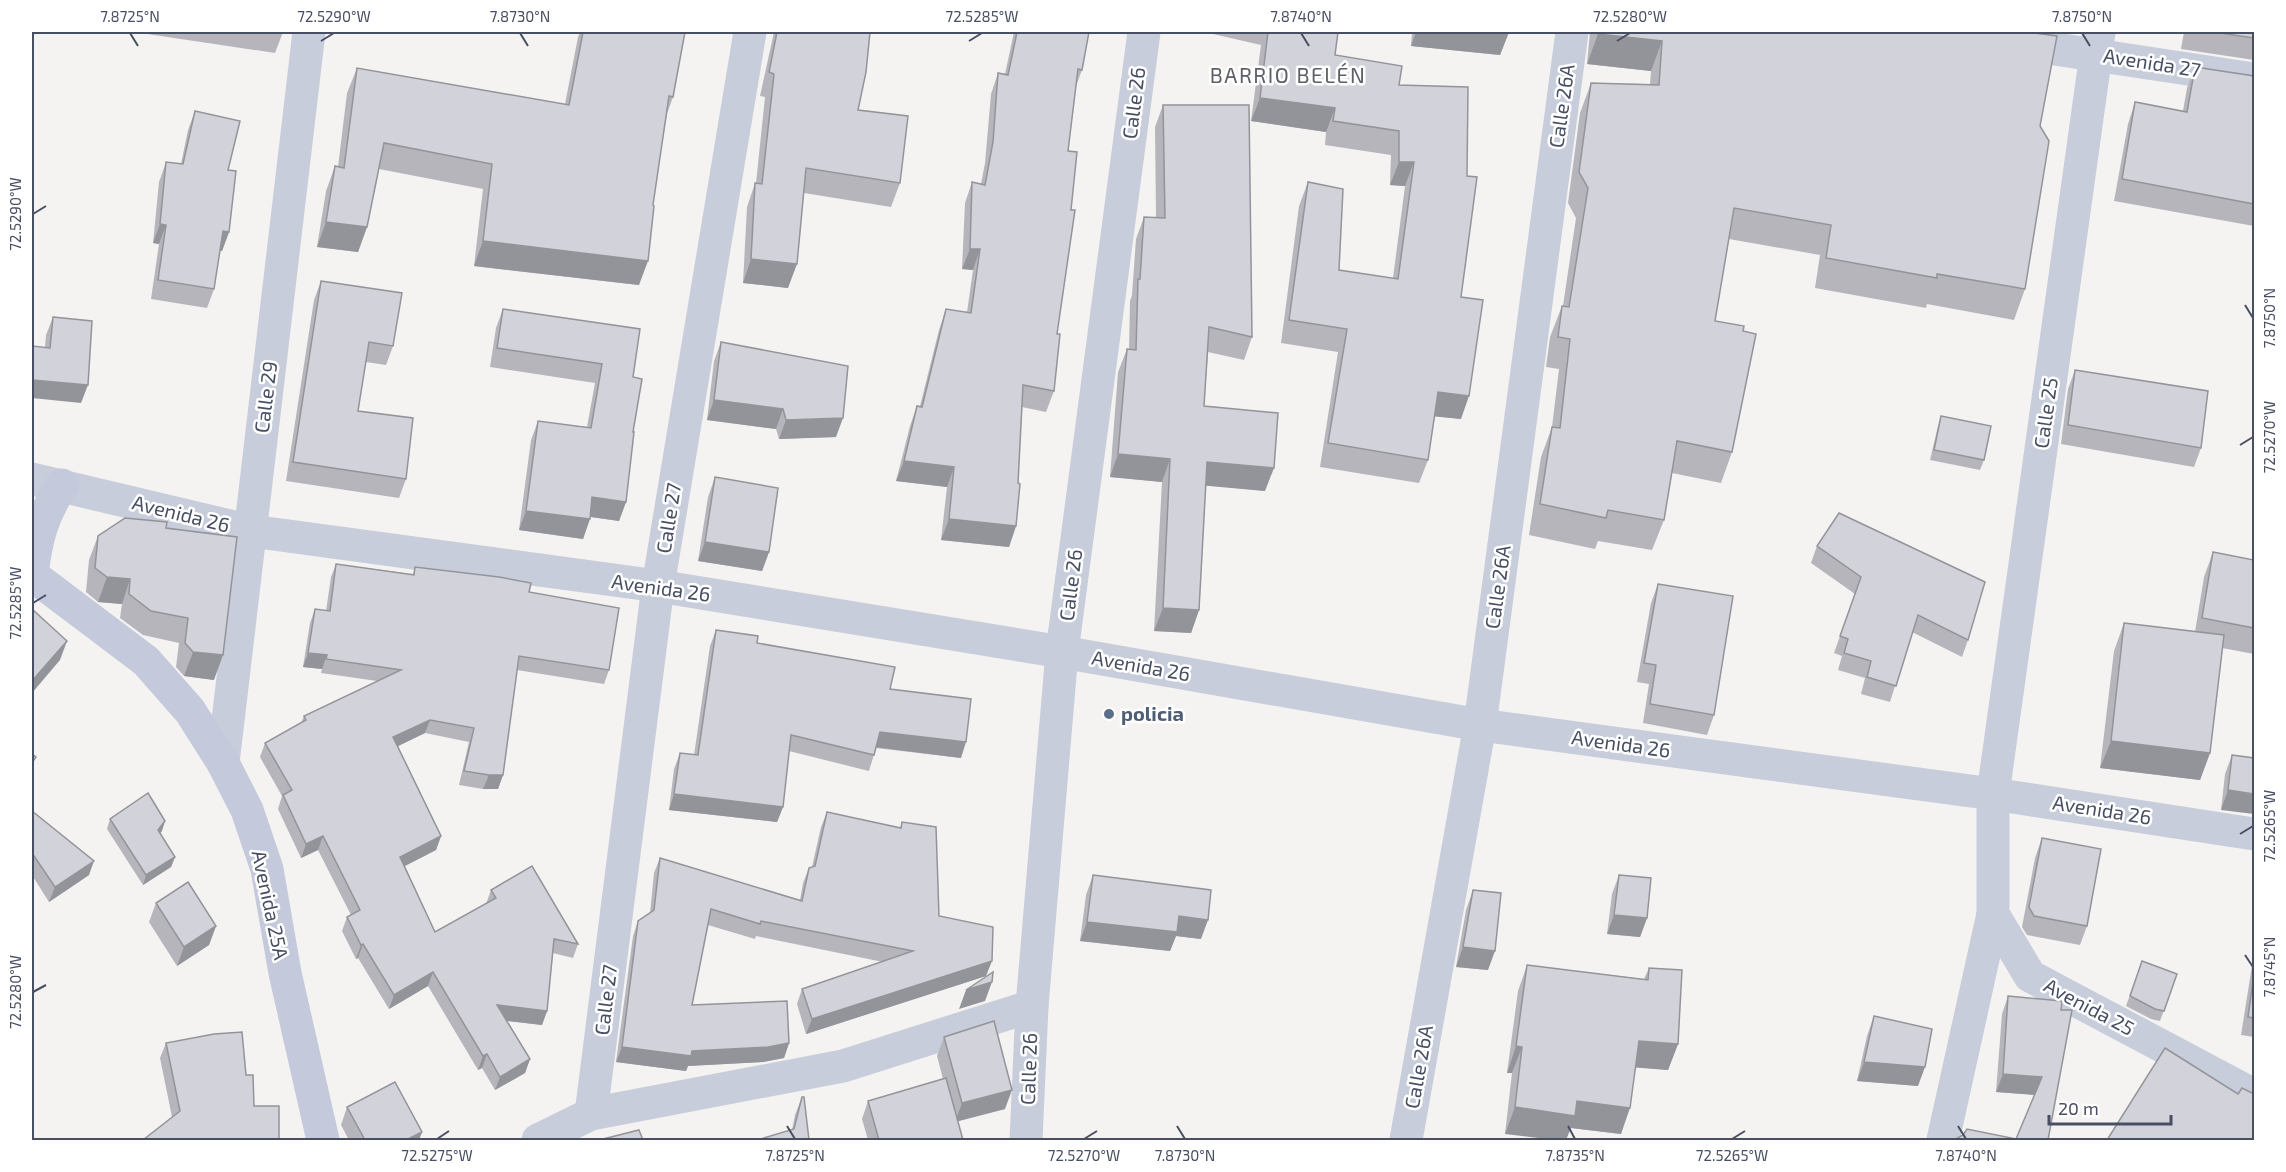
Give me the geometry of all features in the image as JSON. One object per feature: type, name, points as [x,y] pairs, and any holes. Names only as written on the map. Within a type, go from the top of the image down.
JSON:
[{"type":"main road","points":[[32,575],[40,525],[50,504],[47,482]]},
{"type":"main road","name":"Avenida 25A","points":[[32,575],[146,661],[190,711],[223,763],[247,810],[267,869],[285,974],[323,1140]]},
{"type":"street","name":"Calle 29","points":[[223,763],[309,32]]},
{"type":"street","name":"Calle 27","points":[[591,1114],[658,586],[750,32]]},
{"type":"street","name":"Calle 26","points":[[1026,1140],[1032,1006],[1062,652],[1144,32]]},
{"type":"street","name":"Calle 26A","points":[[1406,1140],[1480,725],[1572,32]]},
{"type":"street","name":"Avenida 27","points":[[1943,32],[2097,43],[2254,79]]},
{"type":"street","name":"Calle 25","points":[[1993,794],[2097,43]]},
{"type":"street","name":"Avenida 26","points":[[47,482],[251,531],[658,586],[1062,652],[1480,725],[1993,794],[2254,834]]},
{"type":"street","points":[[1944,1140],[1993,914],[1993,794]]},
{"type":"street","name":"Avenida 25","points":[[1993,914],[2030,976],[2254,1095]]},
{"type":"street","points":[[538,1140],[591,1114],[843,1066],[1032,1006]]},
{"type":"building","points":[[583,32],[685,32],[673,97],[669,96],[653,205],[648,261],[483,241],[492,164],[384,143],[367,227],[326,222],[335,166],[344,168],[357,68],[569,105]]},
{"type":"building","points":[[777,32],[870,32],[866,72],[858,110],[908,116],[900,183],[806,168],[797,264],[751,259],[755,183],[762,184],[774,74],[769,72]]},
{"type":"building","points":[[1017,32],[1089,32],[1082,70],[1078,69],[1068,151],[1077,152],[1071,210],[1075,210],[1057,334],[1060,334],[1054,391],[1023,385],[1018,483],[1020,484],[1016,526],[949,519],[954,467],[904,461],[917,406],[922,407],[946,309],[971,313],[980,249],[970,249],[972,182],[985,185],[993,142],[998,73],[1008,75]]},
{"type":"building","points":[[1268,32],[1338,32],[1335,55],[1402,66],[1399,85],[1468,87],[1467,176],[1477,177],[1461,297],[1483,300],[1469,396],[1438,392],[1428,460],[1328,443],[1347,329],[1289,320],[1308,182],[1343,189],[1339,270],[1398,279],[1414,162],[1399,162],[1399,131],[1333,121],[1335,108],[1260,98]]},
{"type":"building","points":[[1598,32],[2027,32],[2057,36],[2040,126],[2049,141],[2025,289],[1937,274],[1937,278],[1826,258],[1831,225],[1734,208],[1715,321],[1744,326],[1743,331],[1756,334],[1732,452],[1677,441],[1664,520],[1608,510],[1606,518],[1540,504],[1552,427],[1560,428],[1570,339],[1558,337],[1562,306],[1569,307],[1588,188],[1579,172],[1591,83],[1659,85],[1662,41],[1598,34]]},
{"type":"building","points":[[2213,32],[2254,32],[2254,38]]},
{"type":"building","points":[[2195,67],[2254,76],[2254,204],[2122,179],[2135,102],[2187,112]]},
{"type":"building","points":[[1163,105],[1249,105],[1252,337],[1209,327],[1204,406],[1278,413],[1274,468],[1207,462],[1199,610],[1163,608],[1170,459],[1118,454],[1127,349],[1136,350],[1138,279],[1140,279],[1144,217],[1165,218]]},
{"type":"building","points":[[195,111],[240,121],[228,170],[236,171],[229,232],[223,231],[214,289],[158,280],[166,225],[160,224],[166,162],[183,164]]},
{"type":"building","points":[[321,281],[402,293],[393,346],[369,342],[358,411],[413,418],[406,479],[293,462]]},
{"type":"building","points":[[503,309],[640,329],[633,377],[642,379],[633,432],[626,502],[592,497],[590,519],[526,511],[538,421],[591,428],[602,364],[497,348]]},
{"type":"building","points":[[53,317],[92,321],[88,385],[32,380],[32,346],[50,348]]},
{"type":"building","points":[[721,342],[848,366],[843,418],[786,420],[783,409],[714,400]]},
{"type":"building","points":[[2075,370],[2208,391],[2201,448],[2068,425]]},
{"type":"building","points":[[1941,416],[1991,426],[1984,460],[1934,450]]},
{"type":"building","points":[[715,477],[778,488],[769,552],[705,542]]},
{"type":"building","points":[[1839,513],[1985,582],[1968,640],[1918,615],[1896,686],[1867,677],[1871,661],[1844,653],[1848,639],[1840,636],[1861,577],[1817,546]]},
{"type":"building","points":[[125,518],[167,522],[166,528],[237,537],[223,655],[193,652],[185,643],[188,618],[151,611],[129,594],[130,579],[107,577],[95,568],[98,536]]},
{"type":"building","points":[[2213,552],[2254,560],[2254,628],[2202,618]]},
{"type":"building","points":[[336,564],[414,575],[415,567],[499,577],[531,583],[529,592],[619,608],[609,670],[519,656],[503,775],[464,771],[474,728],[430,720],[393,737],[441,836],[400,857],[435,932],[496,898],[491,890],[532,866],[578,944],[554,939],[547,1011],[497,1005],[530,1059],[500,1077],[487,1054],[483,1056],[433,972],[394,995],[363,944],[361,945],[347,917],[360,910],[323,836],[306,844],[283,795],[292,790],[265,743],[306,720],[304,716],[401,670],[326,659],[327,655],[308,653],[315,609],[330,611]]},
{"type":"building","points":[[1658,584],[1733,596],[1714,715],[1650,704],[1656,665],[1644,663]]},
{"type":"building","points":[[32,609],[67,641],[32,681]]},
{"type":"building","points":[[2124,623],[2224,635],[2210,753],[2111,741]]},
{"type":"building","points":[[716,630],[758,636],[757,643],[895,667],[890,689],[971,699],[966,742],[880,732],[874,755],[791,735],[783,807],[674,794],[680,753],[698,755]]},
{"type":"building","points":[[2232,755],[2254,758],[2254,794],[2228,790]]},
{"type":"building","points":[[148,793],[165,821],[158,830],[175,857],[146,875],[110,819]]},
{"type":"building","points":[[32,811],[94,861],[55,887],[32,853]]},
{"type":"building","points":[[827,812],[901,828],[902,822],[936,827],[939,916],[993,927],[992,961],[812,1019],[802,989],[913,951],[761,921],[760,924],[711,909],[692,1005],[787,1001],[789,1043],[768,1047],[692,1051],[691,1056],[622,1047],[638,921],[654,910],[660,858],[802,901],[809,868],[815,866]]},
{"type":"building","points":[[2042,838],[2101,849],[2087,926],[2034,916],[2029,907]]},
{"type":"building","points":[[1093,875],[1211,890],[1208,920],[1179,916],[1177,932],[1087,922]]},
{"type":"building","points":[[1619,875],[1651,878],[1647,918],[1614,915]]},
{"type":"building","points":[[188,882],[216,926],[184,947],[156,903]]},
{"type":"building","points":[[1473,890],[1501,893],[1495,951],[1463,947]]},
{"type":"building","points":[[2142,961],[2177,974],[2164,1011],[2155,1009],[2130,996]]},
{"type":"building","points":[[1527,965],[1648,980],[1649,968],[1682,970],[1678,1044],[1639,1041],[1630,1108],[1577,1101],[1575,1116],[1515,1107],[1522,1047],[1516,1046]]},
{"type":"building","points":[[993,972],[992,982],[966,990]]},
{"type":"building","points":[[2254,975],[2254,1018],[2248,1017]]},
{"type":"building","points":[[2008,996],[2062,1001],[2061,1010],[2072,1010],[2048,1140],[1954,1140],[1963,1135],[1967,1129],[2016,1139],[2042,1077],[2003,1074]]},
{"type":"building","points":[[1874,1016],[1932,1029],[1925,1067],[1864,1062]]},
{"type":"building","points":[[994,1021],[1012,1090],[962,1103],[944,1037]]},
{"type":"building","points":[[242,1032],[246,1075],[253,1075],[254,1106],[279,1106],[279,1140],[143,1140],[180,1111],[166,1043],[214,1034]]},
{"type":"building","points":[[2165,1048],[2238,1094],[2242,1088],[2254,1094],[2254,1140],[2107,1140]]},
{"type":"building","points":[[946,1078],[963,1140],[879,1140],[868,1101]]},
{"type":"building","points":[[395,1082],[422,1132],[406,1140],[365,1140],[347,1107]]},
{"type":"building","points":[[802,1097],[804,1097],[809,1140],[757,1140],[794,1129]]},
{"type":"building","points":[[639,1130],[643,1140],[599,1140]]},
{"type":"place","name":"policia","points":[[1109,714]]},
{"type":"district","name":"BARRIO BELÉN","points":[[1288,76]]}]
